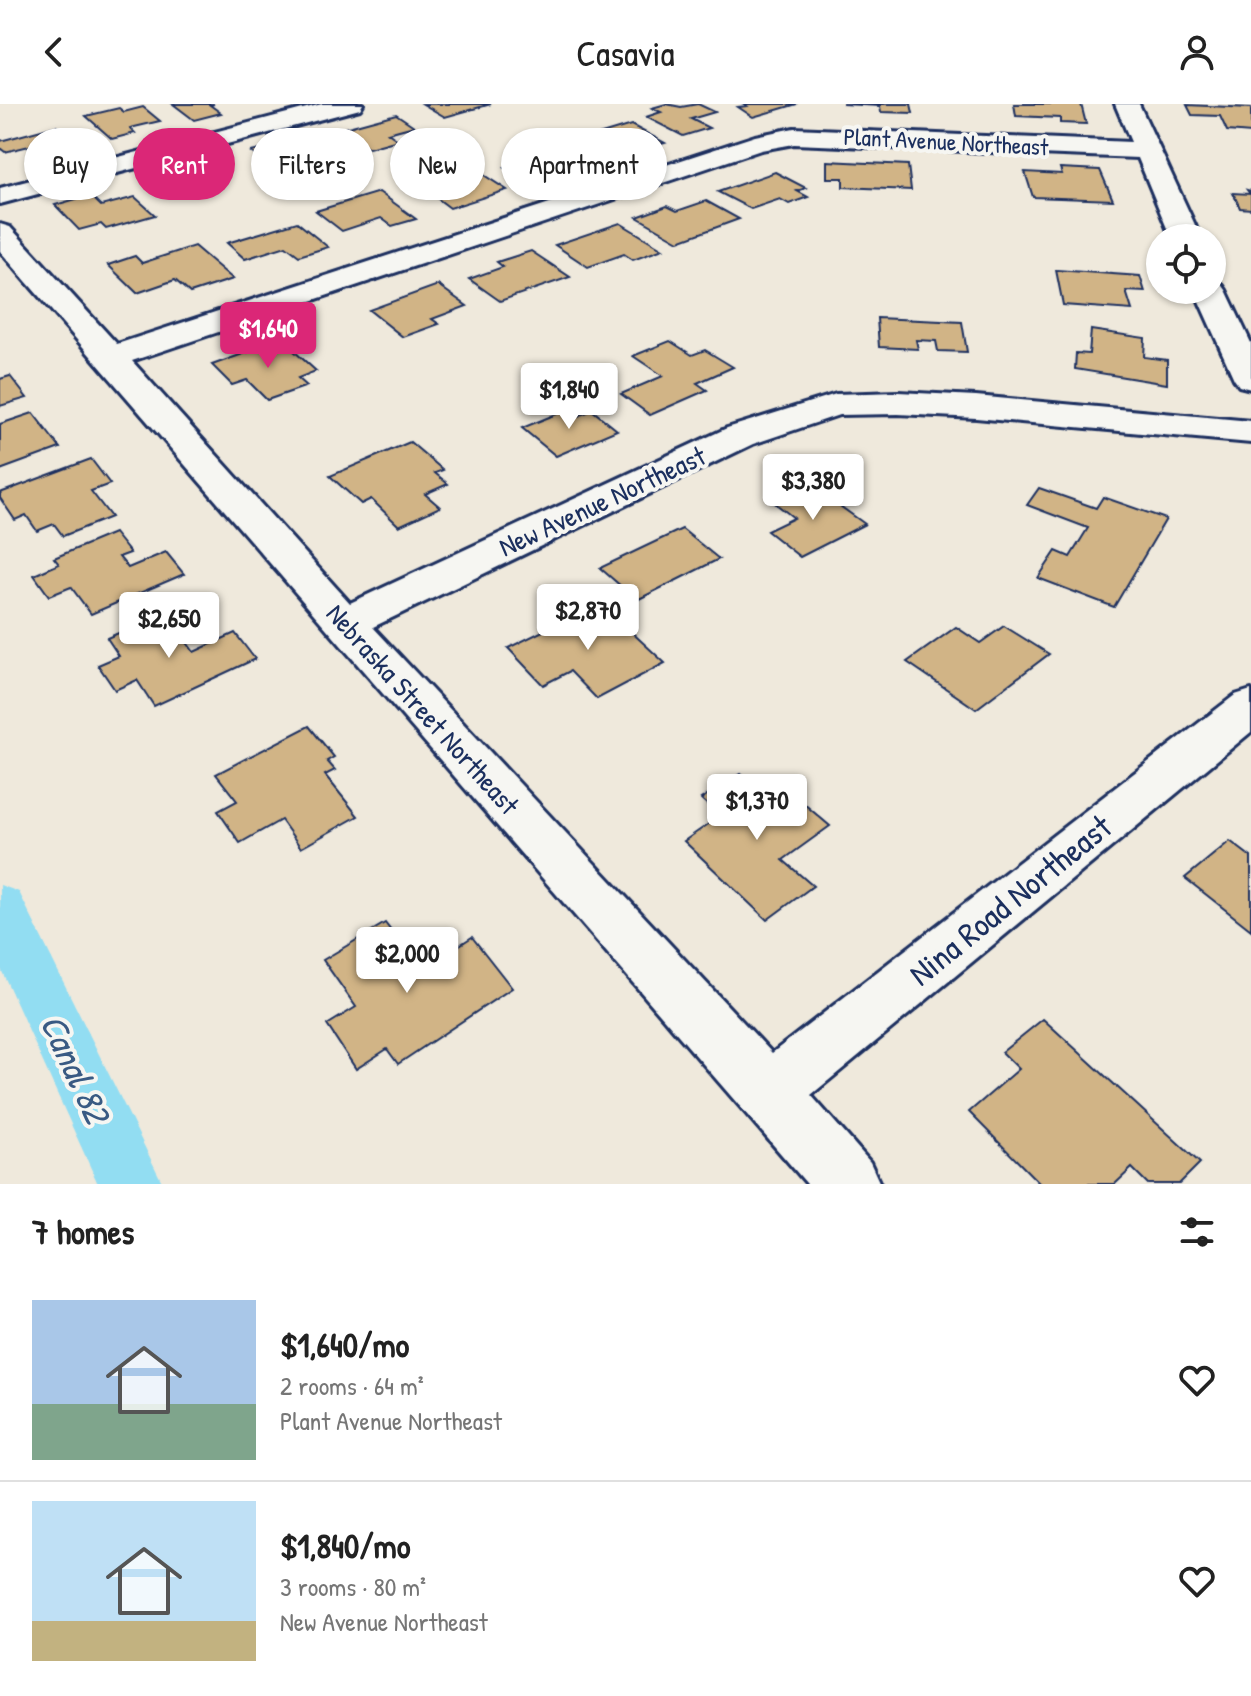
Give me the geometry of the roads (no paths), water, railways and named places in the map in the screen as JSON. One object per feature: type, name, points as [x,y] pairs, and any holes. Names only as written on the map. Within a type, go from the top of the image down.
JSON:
[{"type":"street","points":[[0,196],[351,104]]},
{"type":"street","points":[[1127,104],[1180,224]]},
{"type":"street","name":"Plant Avenue Northeast","points":[[109,358],[755,144],[794,136],[1147,151]]},
{"type":"street","name":"Nebraska Street Northeast","points":[[0,233],[344,623],[769,1092],[848,1184]]},
{"type":"street","points":[[1216,304],[1251,379]]},
{"type":"street","name":"New Avenue Northeast","points":[[344,623],[740,436],[836,405],[898,403],[976,407],[1251,432]]},
{"type":"street","name":"Nina Road Northeast","points":[[769,1092],[1251,707]]},
{"type":"waterway","name":"Canal 82","points":[[0,908],[131,1184]]}]
